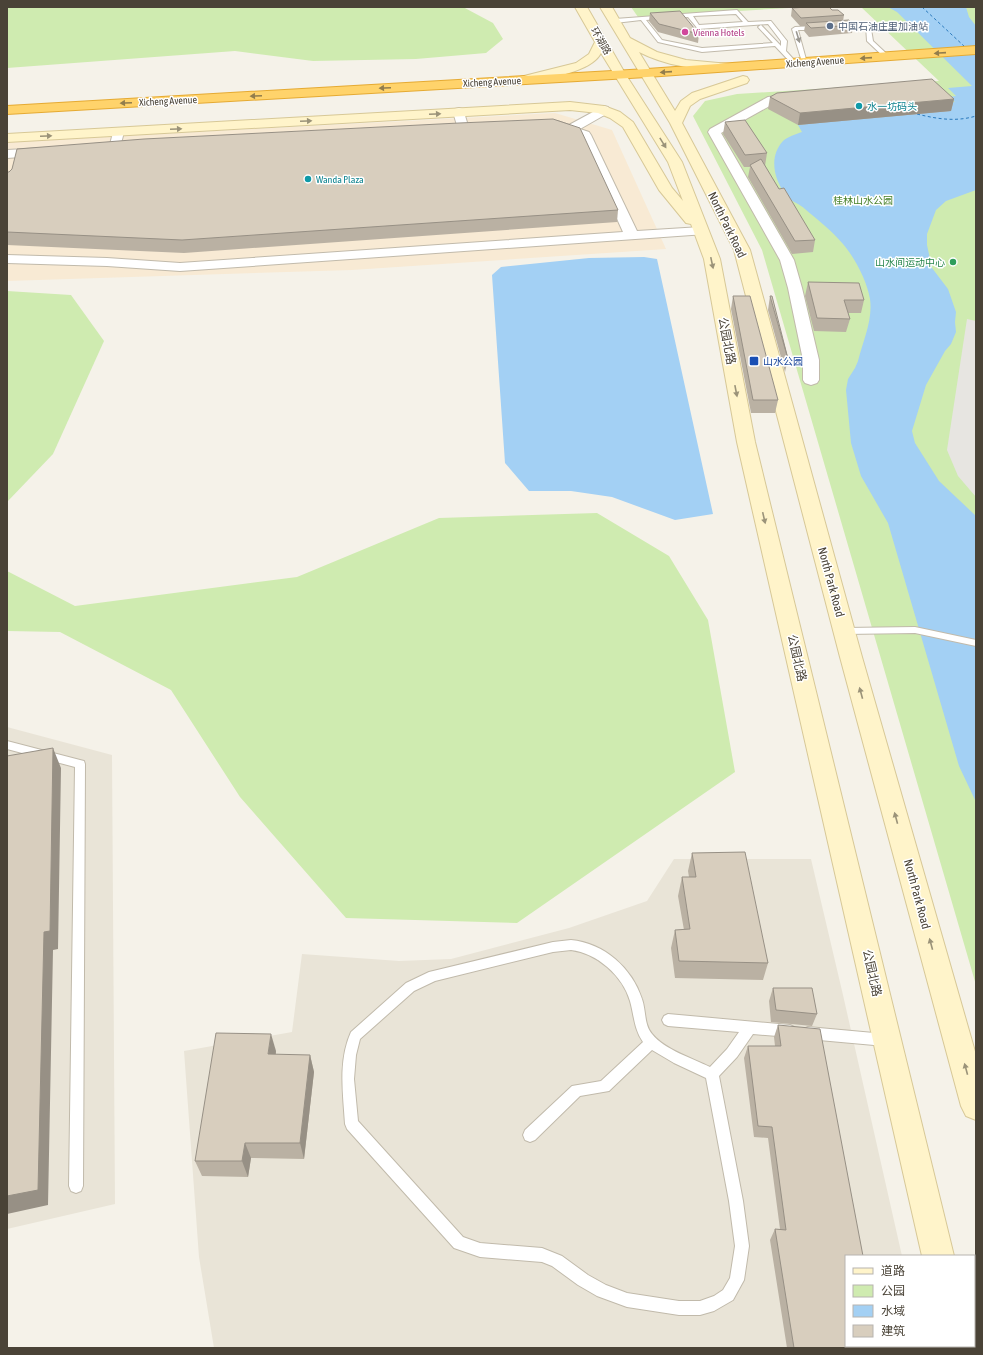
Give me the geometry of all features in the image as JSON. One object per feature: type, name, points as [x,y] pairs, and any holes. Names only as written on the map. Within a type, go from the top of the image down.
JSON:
[{"type":"highway","name":"Xicheng Avenue","points":[[7,110],[524,80],[620,83],[656,81],[736,67],[976,50]]},
{"type":"highway","points":[[698,83],[747,80]]},
{"type":"main road","name":"环湖路","points":[[581,7],[602,42],[620,83]]},
{"type":"main road","name":"环湖路","points":[[606,7],[626,40],[656,81]]},
{"type":"main road","points":[[626,40],[645,52],[659,58],[681,64],[736,67]]},
{"type":"main road","points":[[524,80],[580,66],[594,56],[602,42]]},
{"type":"main road","points":[[676,122],[685,104],[696,96],[747,80]]},
{"type":"main road","name":"North Park Road","points":[[656,81],[697,166],[742,250],[976,1106]]},
{"type":"main road","name":"公园北路","points":[[620,83],[652,124],[675,162],[712,260],[746,442],[938,1255]]},
{"type":"main road","points":[[542,95],[597,102],[629,111],[652,124]]},
{"type":"main road","points":[[7,138],[570,106],[604,110],[615,115],[628,125],[666,190],[701,231]]},
{"type":"street","points":[[811,97],[772,100],[714,132],[787,260],[795,288],[811,360],[811,380]]},
{"type":"street","points":[[570,130],[604,110]]},
{"type":"street","points":[[459,112],[463,129]]},
{"type":"street","points":[[546,125],[553,124],[585,135],[632,236]]},
{"type":"street","points":[[448,130],[478,128]]},
{"type":"street","points":[[115,148],[118,132]]},
{"type":"street","points":[[99,149],[131,148]]},
{"type":"street","points":[[10,158],[53,152]]},
{"type":"street","points":[[7,259],[107,262],[180,267],[701,231]]},
{"type":"lane","points":[[615,21],[737,12],[747,24]]},
{"type":"lane","points":[[689,15],[698,27],[769,22],[784,41],[783,52]]},
{"type":"lane","points":[[643,19],[660,40],[702,50],[776,44]]},
{"type":"lane","points":[[832,26],[868,24],[870,41],[887,57]]},
{"type":"lane","points":[[761,27],[783,52],[800,63]]},
{"type":"lane","points":[[800,63],[795,29],[824,27]]},
{"type":"lane","points":[[845,631],[915,630],[976,643]]},
{"type":"lane","points":[[7,745],[80,764],[76,1186]]},
{"type":"lane","points":[[572,945],[583,947],[608,961],[619,970],[636,999],[642,1028],[656,1046],[712,1074],[736,1201],[742,1246],[738,1275],[734,1287],[728,1295],[719,1302],[700,1308],[679,1308],[627,1300],[602,1291],[583,1280],[557,1261],[542,1255],[480,1250],[459,1243],[352,1124],[348,1079],[350,1054],[355,1036],[410,987],[433,976],[553,947],[572,945]]},
{"type":"lane","points":[[668,1020],[887,1040]]},
{"type":"lane","points":[[712,1074],[732,1053],[750,1028]]},
{"type":"lane","points":[[530,1135],[577,1090],[604,1087],[652,1042]]},
{"type":"shaded area","name":"Wanda Plaza","points":[[555,113],[612,130],[666,249],[352,270],[7,281],[7,142]]},
{"type":"shaded area","points":[[967,319],[976,321],[976,497],[958,476],[947,450]]},
{"type":"shaded area","points":[[7,727],[112,755],[115,1204],[7,1229]]},
{"type":"shaded area","points":[[674,859],[811,859],[902,1255],[845,1255],[845,1347],[922,1348],[214,1348],[199,1257],[184,1051],[292,1032],[302,954],[399,961],[451,959],[569,928],[647,901]]},
{"type":"green space","points":[[7,7],[463,7],[493,23],[503,39],[486,53],[416,59],[313,61],[235,51],[7,68]]},
{"type":"green space","points":[[631,7],[806,7],[638,17]]},
{"type":"green space","name":"桂林山水公园","points":[[861,7],[976,7],[976,985],[762,250],[693,116],[705,101],[737,94],[939,81]]},
{"type":"green space","points":[[7,291],[71,295],[104,341],[53,454],[7,502]]},
{"type":"green space","points":[[597,513],[669,556],[708,620],[735,772],[517,923],[346,918],[240,797],[171,690],[60,632],[7,631],[7,571],[75,606],[297,577],[439,518]]},
{"type":"water","points":[[888,7],[966,7],[969,17],[976,26],[976,190],[946,201],[936,210],[927,234],[927,245],[932,268],[948,289],[956,312],[956,332],[951,344],[945,351],[926,385],[912,431],[915,443],[939,481],[976,516],[976,802],[959,766],[888,523],[861,476],[851,443],[846,390],[848,379],[858,361],[869,323],[871,307],[866,285],[856,263],[839,239],[803,207],[788,197],[783,191],[776,177],[774,162],[778,147],[783,141],[802,132],[798,125],[955,102],[949,97],[956,96],[948,88],[972,86],[897,12]]},
{"type":"water","points":[[644,257],[657,259],[713,514],[675,520],[612,497],[571,491],[529,491],[505,463],[492,275],[501,267],[589,258]]},
{"type":"building","points":[[829,7],[832,10],[838,10],[844,15],[801,18],[792,8]]},
{"type":"building","points":[[680,11],[699,34],[659,24],[650,13]]},
{"type":"building","points":[[849,20],[854,25],[811,28],[806,23]]},
{"type":"building","points":[[932,79],[954,99],[800,113],[770,97],[777,93]]},
{"type":"building","name":"Wanda Plaza","points":[[553,119],[580,128],[618,210],[182,240],[7,232],[7,172],[12,169],[17,149],[144,139]]},
{"type":"building","points":[[745,120],[767,153],[745,155],[725,122]]},
{"type":"building","points":[[761,159],[779,189],[784,188],[815,240],[795,241],[750,165]]},
{"type":"building","points":[[808,282],[859,283],[864,300],[844,300],[850,319],[817,318]]},
{"type":"building","points":[[733,296],[750,296],[778,400],[753,400]]},
{"type":"building","points":[[770,296],[772,296],[788,359]]},
{"type":"building","points":[[53,748],[50,931],[44,932],[38,1190],[7,1196],[7,756]]},
{"type":"building","points":[[745,852],[768,963],[679,961],[675,930],[690,929],[682,877],[696,877],[692,853]]},
{"type":"building","points":[[773,988],[812,988],[817,1014],[776,1010]]},
{"type":"building","points":[[778,1025],[820,1029],[863,1255],[845,1255],[845,1347],[880,1348],[794,1348],[775,1229],[786,1230],[772,1127],[758,1126],[748,1046],[781,1046]]},
{"type":"building","points":[[216,1033],[271,1034],[268,1054],[310,1055],[300,1143],[245,1143],[242,1161],[195,1161]]},
{"type":"ferry route","points":[[922,7],[965,47]]},
{"type":"ferry route","points":[[917,114],[946,119],[961,119],[976,116]]},
{"type":"place","name":"中国石油庄里加油站","points":[[830,26]]},
{"type":"place","name":"Vienna Hotels","points":[[685,32]]},
{"type":"place","name":"水一坊码头","points":[[859,106]]},
{"type":"place","name":"Wanda Plaza","points":[[308,179]]},
{"type":"place","name":"山水间运动中心","points":[[953,262]]},
{"type":"place","name":"山水公园","points":[[754,361]]}]
